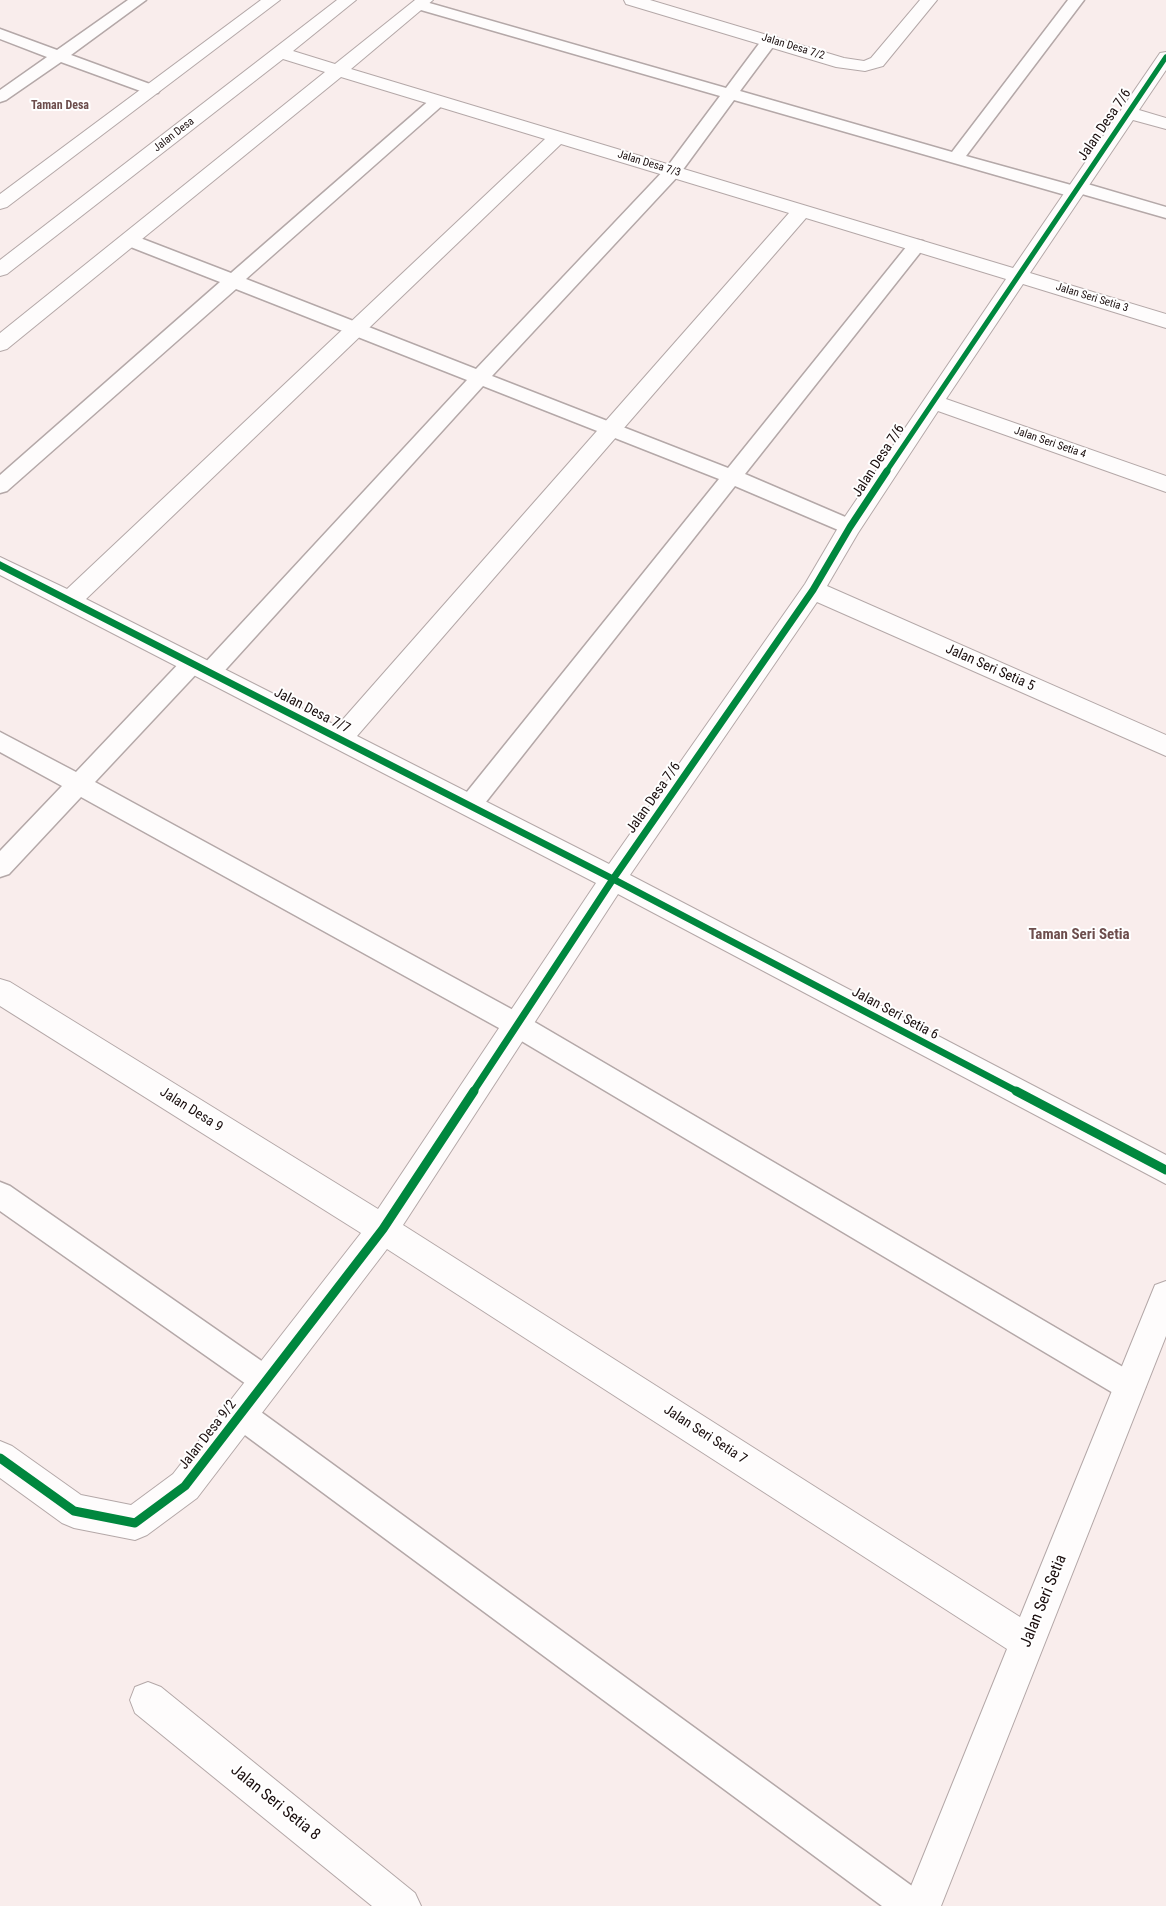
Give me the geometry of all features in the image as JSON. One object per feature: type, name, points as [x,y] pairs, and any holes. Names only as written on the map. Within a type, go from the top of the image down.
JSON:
[{"type":"street","points":[[0,203],[272,0]]},
{"type":"street","name":"Jalan Desa","points":[[0,270],[348,0]]},
{"type":"street","name":"Jalan Desa 7/2","points":[[632,0],[842,63],[865,66],[877,62],[929,0]]},
{"type":"street","points":[[0,344],[422,3]]},
{"type":"street","name":"Jalan Desa 7/3","points":[[280,53],[1018,276]]},
{"type":"street","name":"Jalan Desa 7/6","points":[[517,1025],[613,879],[813,590],[850,527],[1166,57]]},
{"type":"street","points":[[1128,113],[1166,124]]},
{"type":"street","points":[[70,600],[558,137]]},
{"type":"street","points":[[340,739],[802,211]]},
{"type":"street","name":"Jalan Seri Setia 3","points":[[1018,276],[1166,321]]},
{"type":"street","name":"Jalan Seri Setia 4","points":[[933,402],[1166,484]]},
{"type":"street","name":"Jalan Desa 7/7","points":[[0,565],[613,879]]},
{"type":"street","name":"Jalan Seri Setia 5","points":[[813,590],[1166,746]]},
{"type":"street","name":"Jalan Seri Setia 6","points":[[613,879],[1166,1170]]},
{"type":"street","name":"Jalan Desa 9","points":[[0,991],[383,1229]]},
{"type":"street","name":"Jalan Desa 9/2","points":[[0,1458],[74,1511],[135,1523],[185,1486],[383,1229],[517,1025]]},
{"type":"street","name":"Jalan Seri Setia 7","points":[[383,1229],[1028,1642]]},
{"type":"street","name":"Jalan Seri Setia","points":[[922,1906],[1166,1296]]},
{"type":"street","name":"Jalan Seri Setia 8","points":[[148,1700],[402,1906]]},
{"type":"lane","points":[[0,97],[138,0]]},
{"type":"lane","points":[[956,158],[1076,0]]},
{"type":"lane","points":[[422,3],[730,94],[956,158],[1166,213]]},
{"type":"lane","points":[[0,34],[152,90]]},
{"type":"lane","points":[[0,867],[77,784],[201,668],[480,377],[673,171],[770,40]]},
{"type":"lane","points":[[0,486],[438,100]]},
{"type":"lane","points":[[129,240],[732,477],[850,527]]},
{"type":"lane","points":[[470,806],[917,245]]},
{"type":"lane","points":[[0,741],[517,1025],[1130,1387]]},
{"type":"lane","points":[[0,1195],[266,1380]]},
{"type":"lane","points":[[240,1414],[911,1906]]},
{"type":"cycle path","points":[[0,1458],[74,1511],[135,1523],[185,1486],[383,1229],[613,879],[813,590],[850,527],[1166,57]]},
{"type":"cycle path","points":[[0,565],[613,879],[1166,1170]]},
{"type":"district","name":"Taman Desa","points":[[60,106]]},
{"type":"district","name":"Taman Seri Setia","points":[[1079,935]]}]
